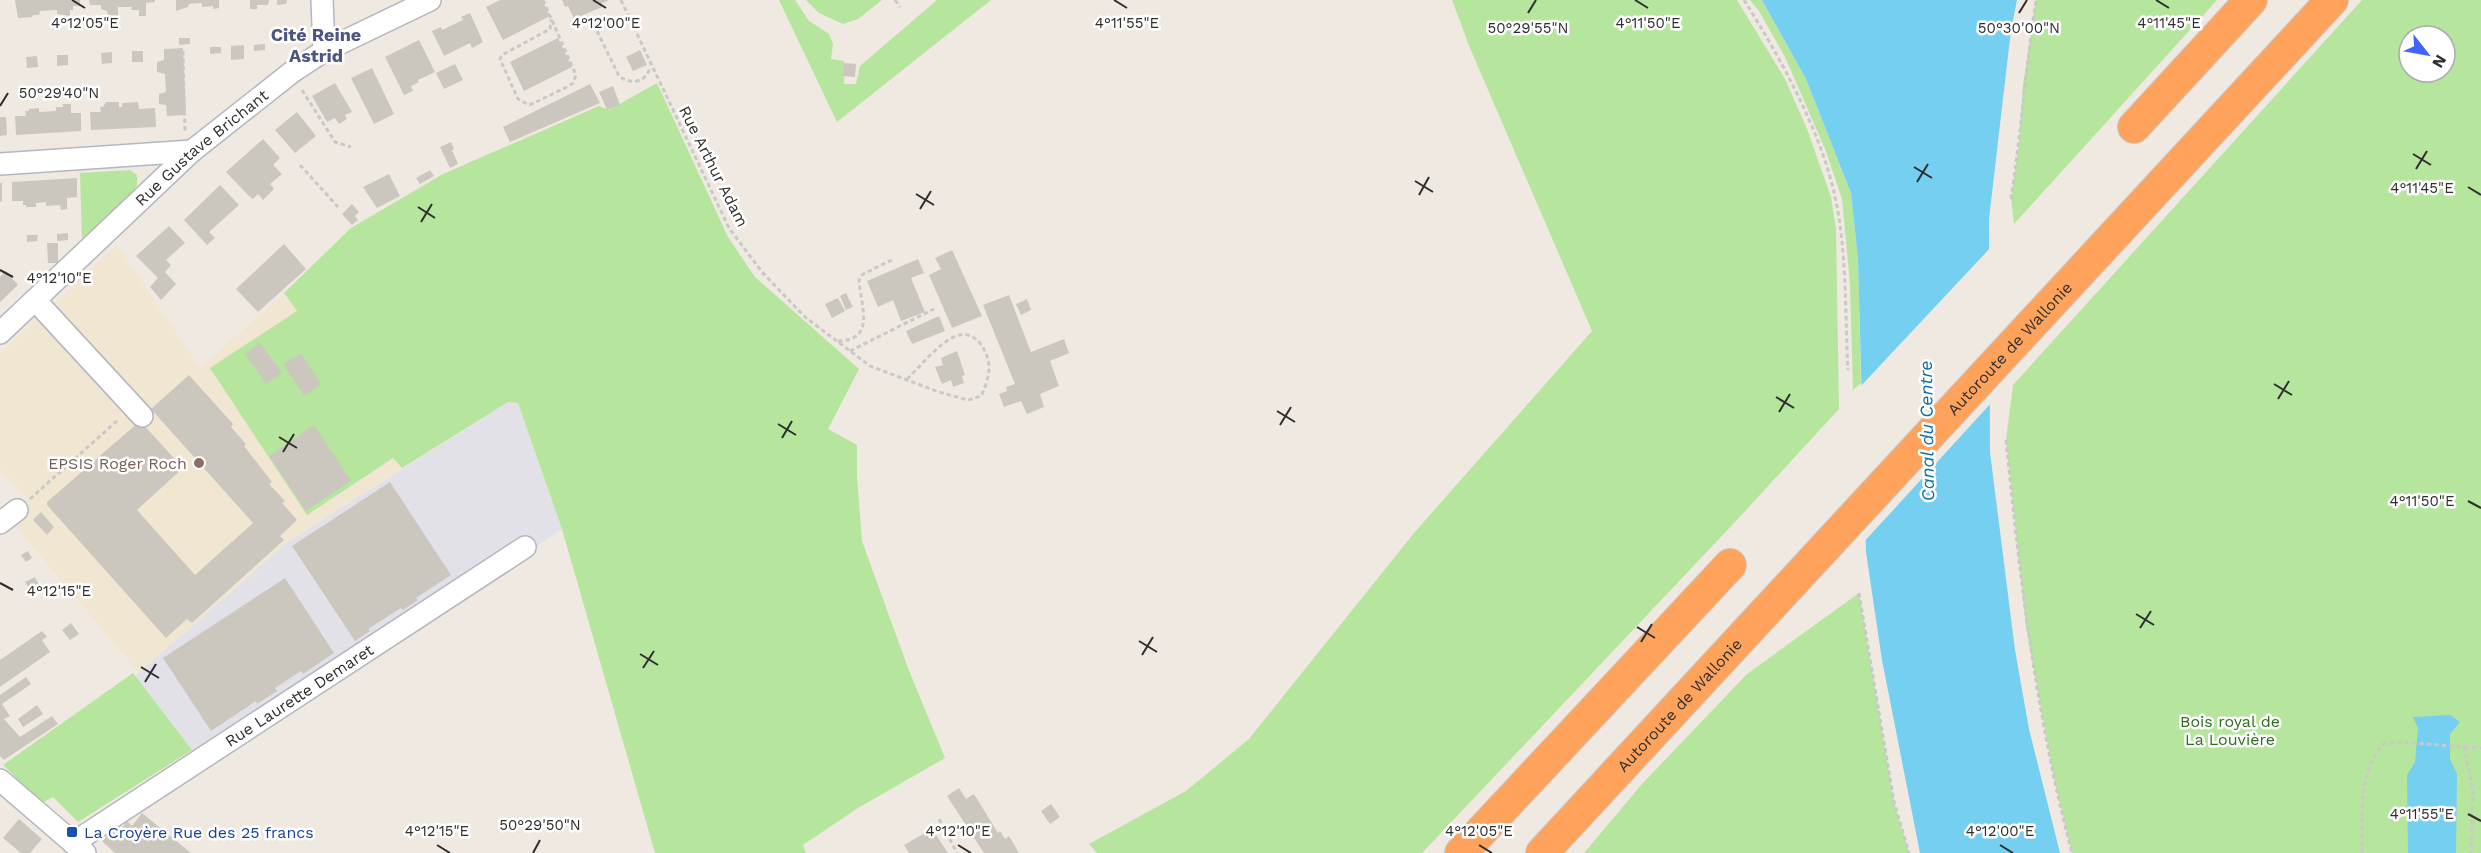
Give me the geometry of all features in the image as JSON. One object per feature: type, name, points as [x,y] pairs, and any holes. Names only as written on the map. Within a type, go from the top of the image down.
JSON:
[{"type":"highway","points":[[2134,127],[2251,0]]},
{"type":"highway","name":"Autoroute de Wallonie","points":[[1542,853],[2332,0]]},
{"type":"highway","points":[[1461,853],[1730,565]]},
{"type":"street","points":[[322,0],[324,51]]},
{"type":"street","name":"Rue Gustave Brichant","points":[[0,333],[189,151],[292,72],[324,51],[430,0]]},
{"type":"street","points":[[0,164],[189,151]]},
{"type":"street","points":[[35,300],[138,411]]},
{"type":"street","points":[[0,523],[17,510]]},
{"type":"street","name":"Rue Laurette Demaret","points":[[79,848],[525,547]]},
{"type":"street","points":[[0,780],[79,848]]},
{"type":"path","points":[[543,0],[576,75],[575,80],[567,87],[534,103],[523,103],[518,99],[500,59],[501,55],[550,29],[551,19]]},
{"type":"path","name":"Rue Arthur Adam","points":[[621,0],[729,228],[762,272],[805,317],[881,371],[968,400],[981,396],[984,390],[989,370],[988,356],[976,338],[967,334],[960,335],[947,341],[907,379]]},
{"type":"path","points":[[895,0],[900,7]]},
{"type":"path","points":[[1744,0],[1770,40],[1807,117],[1835,197],[1840,229],[1848,370]]},
{"type":"path","points":[[2011,199],[2019,142],[2023,85],[2036,0]]},
{"type":"path","points":[[597,31],[619,76],[625,81],[640,80],[646,77],[651,66]]},
{"type":"path","points":[[183,51],[189,151]]},
{"type":"path","points":[[292,72],[330,136],[340,145],[351,147]]},
{"type":"path","points":[[300,165],[338,207]]},
{"type":"path","points":[[836,341],[850,340],[862,331],[864,324],[860,280],[863,274],[894,259]]},
{"type":"path","points":[[850,351],[934,309]]},
{"type":"path","points":[[17,510],[138,411]]},
{"type":"path","points":[[2006,440],[2028,637],[2054,780],[2072,853]]},
{"type":"path","points":[[1859,593],[1894,802],[1909,853]]},
{"type":"path","points":[[2362,853],[2366,774],[2375,754],[2383,744],[2398,742],[2481,748]]},
{"type":"path","points":[[2464,746],[2473,792],[2471,853]]},
{"type":"path","points":[[939,819],[957,853]]},
{"type":"shaded area","name":"EPSIS Roger Roch","points":[[117,245],[200,368],[284,293],[393,458],[402,468],[286,543],[139,673],[8,517],[28,499],[0,470],[0,353]]},
{"type":"shaded area","points":[[508,402],[518,403],[562,529],[525,554],[195,754],[135,676],[286,543]]},
{"type":"green space","points":[[779,0],[795,0],[809,21],[829,34],[833,44],[831,59],[844,61],[844,84],[856,84],[860,66],[937,0],[991,0],[837,122]]},
{"type":"green space","points":[[806,0],[882,0],[858,19],[843,24],[819,13]]},
{"type":"green space","points":[[1452,0],[1737,0],[1785,79],[1807,129],[1831,197],[1836,229],[1839,409],[1422,853],[1097,853],[1089,844],[1186,791],[1249,739],[1414,533],[1592,331],[1470,48]]},
{"type":"green space","points":[[1750,0],[1762,0],[1806,79],[1851,193],[1858,259],[1861,383],[1853,390],[1850,284],[1842,199],[1825,149],[1785,57],[1759,11]]},
{"type":"green space","points":[[2036,0],[2217,0],[2014,224],[2011,199],[2019,142],[2023,85]]},
{"type":"green space","name":"Bois royal de La Louvière","points":[[2362,0],[2481,0],[2481,853],[2072,853],[2054,779],[2026,627],[2006,440],[2013,385]]},
{"type":"green space","points":[[657,83],[728,237],[755,277],[859,369],[828,429],[857,445],[862,541],[908,668],[945,758],[858,808],[803,845],[806,853],[655,853],[562,529],[518,403],[508,402],[402,468],[393,458],[307,515],[210,368],[297,311],[284,293],[351,228],[443,174],[599,106],[609,110]]},
{"type":"green space","points":[[130,170],[137,175],[137,185],[134,190],[82,239],[80,173]]},
{"type":"green space","points":[[1859,593],[1894,802],[1909,853],[1584,853],[1642,784],[1747,674]]},
{"type":"green space","points":[[133,673],[192,750],[78,822],[53,797],[42,803],[3,765]]},
{"type":"water","name":"Canal du Centre","points":[[1762,0],[2017,0],[2011,30],[1989,219],[1990,452],[2015,650],[2029,729],[2060,853],[1920,853],[1882,660],[1866,552],[1858,259],[1851,193],[1806,79]]},
{"type":"water","points":[[2450,715],[2460,722],[2450,734],[2450,759],[2457,774],[2456,853],[2408,853],[2407,775],[2415,762],[2418,728],[2413,717]]},
{"type":"pier","points":[[1992,246],[1993,401],[1863,543],[1858,389]]},
{"type":"building","points":[[15,0],[80,0],[80,6],[73,6],[70,16],[57,14],[57,10],[40,11],[39,15],[18,18]]},
{"type":"building","points":[[89,0],[155,0],[155,2],[146,3],[146,16],[139,16],[139,10],[131,10],[132,7],[118,7],[118,16],[108,17],[107,11],[101,9],[101,5],[90,5]]},
{"type":"building","points":[[176,0],[219,0],[219,8],[202,7],[202,3],[189,4],[188,7],[176,11]]},
{"type":"building","points":[[250,0],[269,0],[268,5],[257,5],[257,9],[250,9]]},
{"type":"building","points":[[277,0],[287,0],[286,4],[277,5]]},
{"type":"building","points":[[500,0],[542,0],[550,16],[503,40],[486,7]]},
{"type":"building","points":[[562,0],[609,0],[601,4],[602,7],[579,17],[579,25],[577,25],[568,6],[565,7]]},
{"type":"building","points":[[470,13],[483,42],[472,48],[470,43],[444,56],[432,31],[441,27],[442,30],[463,20],[461,17]]},
{"type":"building","points":[[289,28],[293,33],[285,41],[281,36]]},
{"type":"building","points":[[179,38],[190,38],[190,44],[179,45]]},
{"type":"building","points":[[558,38],[572,67],[524,91],[510,62]]},
{"type":"building","points":[[419,40],[435,72],[418,80],[419,82],[411,86],[413,91],[404,95],[385,57]]},
{"type":"building","points":[[265,44],[265,50],[254,51],[254,45]]},
{"type":"building","points":[[244,45],[244,59],[231,60],[231,46]]},
{"type":"building","points":[[210,47],[221,47],[221,53],[210,54]]},
{"type":"building","points":[[183,48],[186,115],[167,116],[166,105],[159,104],[159,94],[166,92],[165,74],[157,72],[157,62],[164,60],[164,49]]},
{"type":"building","points":[[640,50],[647,65],[633,71],[626,57]]},
{"type":"building","points":[[132,51],[143,51],[143,62],[132,62]]},
{"type":"building","points":[[112,52],[112,63],[102,64],[101,53]]},
{"type":"building","points":[[57,55],[68,55],[68,65],[57,66]]},
{"type":"building","points":[[37,56],[38,67],[27,68],[26,57]]},
{"type":"building","points":[[844,63],[856,64],[855,77],[843,76]]},
{"type":"building","points":[[455,64],[463,80],[444,89],[436,73]]},
{"type":"building","points":[[372,68],[394,114],[374,124],[351,78]]},
{"type":"building","points":[[335,83],[352,112],[345,115],[347,119],[339,124],[335,118],[327,122],[312,96]]},
{"type":"building","points":[[590,84],[600,103],[510,142],[503,127]]},
{"type":"building","points":[[613,86],[620,105],[607,110],[599,92]]},
{"type":"building","points":[[106,102],[119,102],[119,107],[122,107],[122,103],[138,102],[139,109],[155,108],[156,127],[91,130],[90,112],[101,112],[100,107],[103,107]]},
{"type":"building","points":[[63,104],[71,104],[71,113],[81,113],[81,131],[16,135],[15,116],[26,116],[25,111],[29,109],[39,108],[39,112],[56,111],[56,107],[63,107]]},
{"type":"building","points":[[297,112],[316,136],[295,153],[275,130]]},
{"type":"building","points":[[0,117],[6,117],[7,135],[0,136]]},
{"type":"building","points":[[263,139],[280,158],[273,165],[282,174],[270,184],[274,189],[263,200],[258,194],[253,199],[249,196],[226,172]]},
{"type":"building","points":[[451,142],[458,164],[450,168],[440,147]]},
{"type":"building","points":[[430,170],[434,176],[420,184],[416,178]]},
{"type":"building","points":[[389,174],[400,196],[377,208],[363,187]]},
{"type":"building","points":[[77,178],[77,197],[67,198],[67,209],[61,210],[60,205],[46,206],[46,202],[36,203],[36,207],[26,207],[23,201],[12,201],[12,182]]},
{"type":"building","points":[[0,183],[2,183],[2,201],[0,202]]},
{"type":"building","points":[[220,185],[239,205],[209,232],[215,238],[207,245],[184,220]]},
{"type":"building","points":[[352,204],[359,212],[355,216],[358,220],[352,225],[342,214]]},
{"type":"building","points":[[169,226],[185,243],[166,260],[171,265],[165,272],[176,284],[161,300],[150,287],[158,278],[136,256]]},
{"type":"building","points":[[68,233],[68,240],[57,241],[57,234]]},
{"type":"building","points":[[27,235],[38,235],[37,241],[27,242]]},
{"type":"building","points":[[47,243],[58,243],[58,263],[48,263]]},
{"type":"building","points":[[284,244],[306,269],[258,312],[236,289]]},
{"type":"building","points":[[952,250],[982,316],[952,328],[929,275],[941,269],[935,258]]},
{"type":"building","points":[[918,259],[924,273],[911,278],[925,312],[901,321],[893,300],[878,307],[867,281]]},
{"type":"building","points":[[6,271],[18,285],[0,302],[0,277]]},
{"type":"building","points":[[846,293],[853,307],[846,310],[840,296]]},
{"type":"building","points":[[1009,295],[1031,352],[1064,339],[1069,353],[1050,361],[1059,386],[1040,394],[1044,407],[1027,414],[1021,401],[1004,407],[999,394],[1007,391],[1006,387],[1015,384],[983,305]]},
{"type":"building","points":[[838,298],[845,311],[832,318],[825,304]]},
{"type":"building","points":[[1027,299],[1031,310],[1021,315],[1016,304]]},
{"type":"building","points":[[939,316],[945,331],[912,344],[906,331]]},
{"type":"building","points":[[260,343],[282,373],[266,384],[245,354]]},
{"type":"building","points":[[957,351],[965,375],[962,376],[964,383],[953,387],[951,380],[942,384],[935,367],[943,365],[941,358]]},
{"type":"building","points":[[301,353],[321,384],[304,396],[283,364]]},
{"type":"building","points":[[189,375],[233,424],[231,427],[246,444],[244,446],[272,482],[269,484],[285,501],[282,503],[297,520],[280,536],[284,540],[192,623],[187,619],[166,638],[47,505],[47,502],[140,421],[183,468],[137,510],[195,575],[253,523],[151,409]]},
{"type":"building","points":[[314,425],[351,481],[306,511],[269,456]]},
{"type":"building","points":[[390,482],[451,575],[416,598],[418,600],[403,610],[401,608],[368,629],[370,631],[355,641],[292,546]]},
{"type":"building","points":[[41,512],[54,527],[47,535],[33,520]]},
{"type":"building","points":[[28,551],[32,558],[26,562],[21,555]]},
{"type":"building","points":[[35,577],[39,585],[30,590],[25,582]]},
{"type":"building","points":[[285,578],[334,653],[303,674],[301,671],[275,688],[277,691],[257,704],[256,701],[211,731],[163,658]]},
{"type":"building","points":[[71,623],[79,634],[70,640],[62,630]]},
{"type":"building","points":[[42,631],[47,637],[42,640],[50,652],[0,687],[0,660]]},
{"type":"building","points":[[26,677],[31,684],[2,704],[10,716],[4,719],[20,737],[52,716],[58,724],[4,760],[0,756],[0,695]]},
{"type":"building","points":[[37,705],[43,714],[23,727],[18,719]]},
{"type":"building","points":[[959,788],[966,799],[974,794],[998,833],[1000,831],[1005,839],[1009,836],[1019,853],[984,853],[947,796]]},
{"type":"building","points":[[1051,804],[1060,817],[1050,824],[1041,811]]},
{"type":"building","points":[[142,813],[191,853],[115,853],[102,841],[113,828],[118,833],[127,821],[132,826]]},
{"type":"building","points":[[19,819],[42,839],[30,853],[21,853],[3,838]]},
{"type":"building","points":[[932,829],[948,853],[909,853],[904,845]]},
{"type":"place","name":"EPSIS Roger Roch","points":[[199,463]]},
{"type":"place","name":"La Croyère Rue des 25 francs","points":[[72,832]]},
{"type":"district","name":"Cité Reine Astrid","points":[[316,45]]}]
